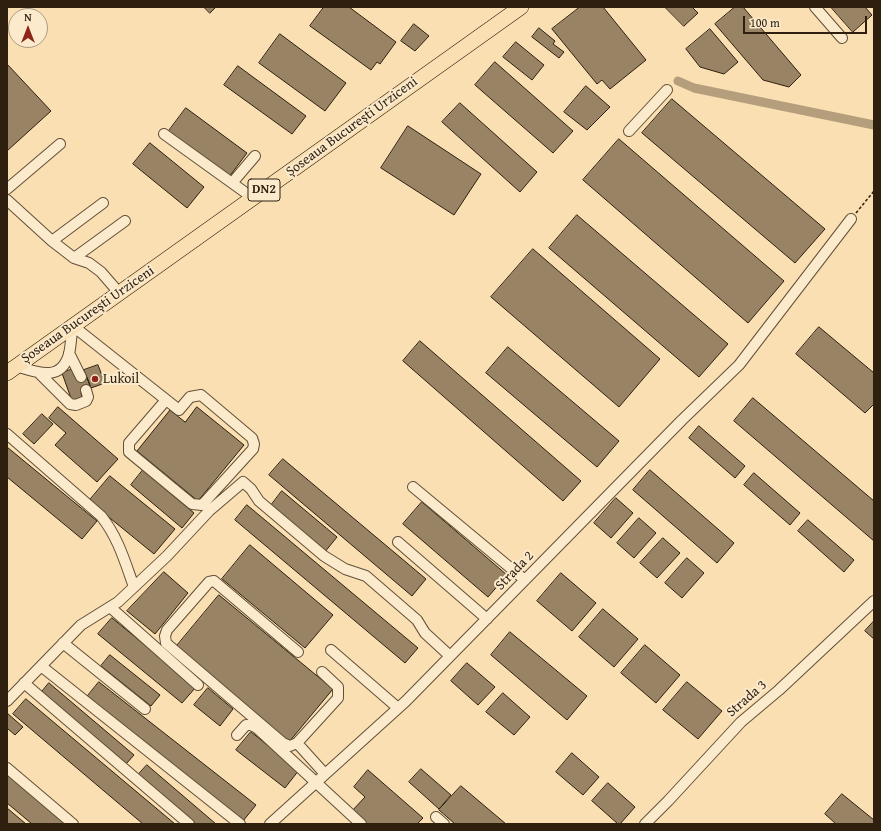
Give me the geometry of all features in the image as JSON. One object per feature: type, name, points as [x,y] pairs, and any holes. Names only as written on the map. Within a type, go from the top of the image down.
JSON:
[{"type":"highway","name":"Șoseaua București Urziceni","points":[[10,367],[114,287],[506,7]]},
{"type":"highway","name":"Șoseaua București Urziceni","points":[[10,367],[73,326],[521,7]]},
{"type":"lane","points":[[815,7],[842,38]]},
{"type":"lane","points":[[629,131],[667,90]]},
{"type":"lane","points":[[164,134],[246,192]]},
{"type":"lane","points":[[7,189],[60,144]]},
{"type":"lane","points":[[232,183],[255,156]]},
{"type":"lane","points":[[7,200],[52,241],[74,258],[89,263],[114,287]]},
{"type":"lane","points":[[52,241],[103,203]]},
{"type":"lane","name":"Strada 2","points":[[270,824],[398,708],[682,420],[735,370],[767,326],[815,267],[851,219]]},
{"type":"lane","points":[[74,258],[125,221]]},
{"type":"lane","points":[[10,367],[40,374],[49,374],[59,369],[66,362],[69,353],[73,326]]},
{"type":"lane","points":[[73,326],[179,410],[190,397],[201,395],[252,438],[254,449],[202,504],[192,504],[129,452],[129,443],[166,400]]},
{"type":"lane","points":[[69,353],[81,376]]},
{"type":"lane","points":[[40,374],[70,404],[76,405],[86,401],[88,397],[86,390]]},
{"type":"lane","points":[[7,434],[106,522],[116,539],[134,587]]},
{"type":"lane","points":[[7,701],[81,625],[110,607],[134,587],[209,511],[243,482],[251,489],[259,501],[324,556],[345,569],[366,576],[417,620],[425,633],[450,656]]},
{"type":"lane","points":[[413,486],[525,580]]},
{"type":"lane","points":[[398,542],[487,619]]},
{"type":"lane","points":[[298,652],[214,581],[209,582],[167,630],[165,636],[166,643],[283,744],[290,746],[297,744],[338,698],[338,687],[322,672]]},
{"type":"lane","name":"Strada 3","points":[[645,824],[741,722],[779,690],[874,601]]},
{"type":"lane","points":[[110,607],[198,684]]},
{"type":"lane","points":[[63,644],[145,709]]},
{"type":"lane","points":[[331,650],[398,708]]},
{"type":"lane","points":[[41,666],[240,824]]},
{"type":"lane","points":[[24,683],[189,824]]},
{"type":"lane","points":[[237,734],[246,724],[251,724],[360,824]]},
{"type":"lane","points":[[297,744],[325,774]]},
{"type":"lane","points":[[7,768],[73,824]]},
{"type":"lane","points":[[436,817],[444,824]]},
{"type":"path","points":[[851,219],[874,191]]},
{"type":"building","points":[[204,7],[216,7],[210,13]]},
{"type":"building","points":[[324,7],[349,7],[396,42],[380,64],[377,62],[371,70],[310,26]]},
{"type":"building","points":[[580,7],[603,7],[646,60],[610,89],[602,80],[597,84],[552,29]]},
{"type":"building","points":[[665,7],[692,7],[698,13],[684,26]]},
{"type":"building","points":[[735,7],[743,7],[801,75],[789,87],[763,80],[715,24]]},
{"type":"building","points":[[831,7],[865,7],[872,15],[853,32]]},
{"type":"building","points":[[414,24],[429,36],[415,51],[401,41]]},
{"type":"building","points":[[539,28],[555,41],[553,44],[564,52],[559,58],[532,37]]},
{"type":"building","points":[[710,29],[738,62],[724,74],[700,67],[686,49]]},
{"type":"building","points":[[280,34],[346,83],[325,111],[259,63]]},
{"type":"building","points":[[516,42],[544,65],[532,80],[503,57]]},
{"type":"building","points":[[495,62],[573,131],[553,153],[475,85]]},
{"type":"building","points":[[7,64],[51,111],[7,151]]},
{"type":"building","points":[[238,66],[306,116],[292,134],[224,85]]},
{"type":"building","points":[[586,86],[610,107],[587,130],[564,112]]},
{"type":"building","points":[[672,99],[825,229],[795,263],[642,133]]},
{"type":"building","points":[[460,103],[537,172],[520,192],[442,122]]},
{"type":"building","points":[[186,108],[247,153],[229,177],[168,132]]},
{"type":"building","points":[[408,126],[481,174],[454,215],[381,168]]},
{"type":"building","points":[[619,139],[784,281],[748,323],[583,180]]},
{"type":"building","points":[[150,143],[204,187],[187,208],[133,164]]},
{"type":"building","points":[[577,215],[728,344],[699,377],[549,248]]},
{"type":"building","points":[[533,249],[660,359],[619,407],[491,297]]},
{"type":"building","points":[[819,327],[874,373],[874,404],[865,413],[796,354]]},
{"type":"building","points":[[420,341],[581,481],[563,501],[403,361]]},
{"type":"building","points":[[508,347],[619,441],[597,467],[486,373]]},
{"type":"building","name":"Lukoil","points":[[98,365],[105,383],[91,388],[84,370]]},
{"type":"building","points":[[73,369],[76,378],[86,375],[91,388],[81,393],[82,397],[72,401],[62,373]]},
{"type":"building","points":[[753,398],[874,501],[874,541],[734,421]]},
{"type":"building","points":[[58,407],[118,459],[97,482],[55,445],[66,433],[49,418]]},
{"type":"building","points":[[197,407],[244,445],[198,501],[137,451],[170,410],[185,422]]},
{"type":"building","points":[[42,414],[53,424],[34,444],[23,434]]},
{"type":"building","points":[[699,426],[745,466],[735,478],[689,438]]},
{"type":"building","points":[[7,447],[97,521],[82,539],[7,477]]},
{"type":"building","points":[[283,459],[426,579],[412,596],[269,475]]},
{"type":"building","points":[[143,470],[194,513],[182,528],[131,485]]},
{"type":"building","points":[[650,470],[734,543],[717,563],[633,490]]},
{"type":"building","points":[[754,473],[800,513],[790,525],[744,485]]},
{"type":"building","points":[[110,476],[175,529],[154,554],[89,501]]},
{"type":"building","points":[[282,491],[337,537],[324,553],[269,508]]},
{"type":"building","points":[[616,498],[633,513],[611,538],[594,523]]},
{"type":"building","points":[[422,502],[507,575],[488,597],[403,524]]},
{"type":"building","points":[[247,505],[418,648],[405,663],[235,520]]},
{"type":"building","points":[[639,518],[656,533],[634,558],[617,543]]},
{"type":"building","points":[[808,520],[854,560],[844,572],[798,531]]},
{"type":"building","points":[[663,538],[680,553],[657,578],[640,563]]},
{"type":"building","points":[[250,545],[333,615],[305,648],[222,579]]},
{"type":"building","points":[[687,558],[704,573],[682,598],[665,583]]},
{"type":"building","points":[[164,572],[188,593],[155,634],[127,611]]},
{"type":"building","points":[[561,573],[596,603],[572,631],[537,601]]},
{"type":"building","points":[[219,595],[333,689],[289,742],[175,648]]},
{"type":"building","points":[[603,609],[638,639],[614,667],[579,637]]},
{"type":"building","points":[[112,618],[196,687],[182,703],[98,634]]},
{"type":"building","points":[[874,621],[874,639],[865,631]]},
{"type":"building","points":[[510,632],[587,696],[567,720],[491,655]]},
{"type":"building","points":[[645,645],[680,675],[656,703],[621,673]]},
{"type":"building","points":[[110,655],[160,695],[151,706],[101,666]]},
{"type":"building","points":[[467,663],[495,687],[478,705],[451,681]]},
{"type":"building","points":[[99,682],[256,805],[243,821],[86,698]]},
{"type":"building","points":[[687,682],[722,711],[698,739],[663,710]]},
{"type":"building","points":[[49,683],[134,755],[126,764],[41,693]]},
{"type":"building","points":[[208,688],[233,709],[220,726],[194,705]]},
{"type":"building","points":[[503,693],[530,717],[514,735],[486,712]]},
{"type":"building","points":[[26,699],[175,824],[143,824],[13,714]]},
{"type":"building","points":[[7,713],[23,727],[15,735],[7,728]]},
{"type":"building","points":[[251,732],[299,770],[285,788],[236,750]]},
{"type":"building","points":[[572,753],[599,777],[583,795],[556,772]]},
{"type":"building","points":[[147,765],[216,824],[196,824],[138,775]]},
{"type":"building","points":[[421,769],[451,795],[439,809],[409,782]]},
{"type":"building","points":[[368,770],[423,818],[417,824],[365,824],[351,812],[365,797],[354,787]]},
{"type":"building","points":[[7,774],[65,824],[32,824],[7,803]]},
{"type":"building","points":[[608,783],[635,807],[620,824],[618,824],[592,801]]},
{"type":"building","points":[[461,786],[506,824],[455,824],[439,810]]},
{"type":"building","points":[[842,794],[874,820],[874,824],[836,824],[825,814]]},
{"type":"building","points":[[7,808],[26,824],[7,824]]},
{"type":"waterway","points":[[678,81],[694,88],[874,125]]},
{"type":"place","name":"Lukoil","points":[[95,379]]}]
